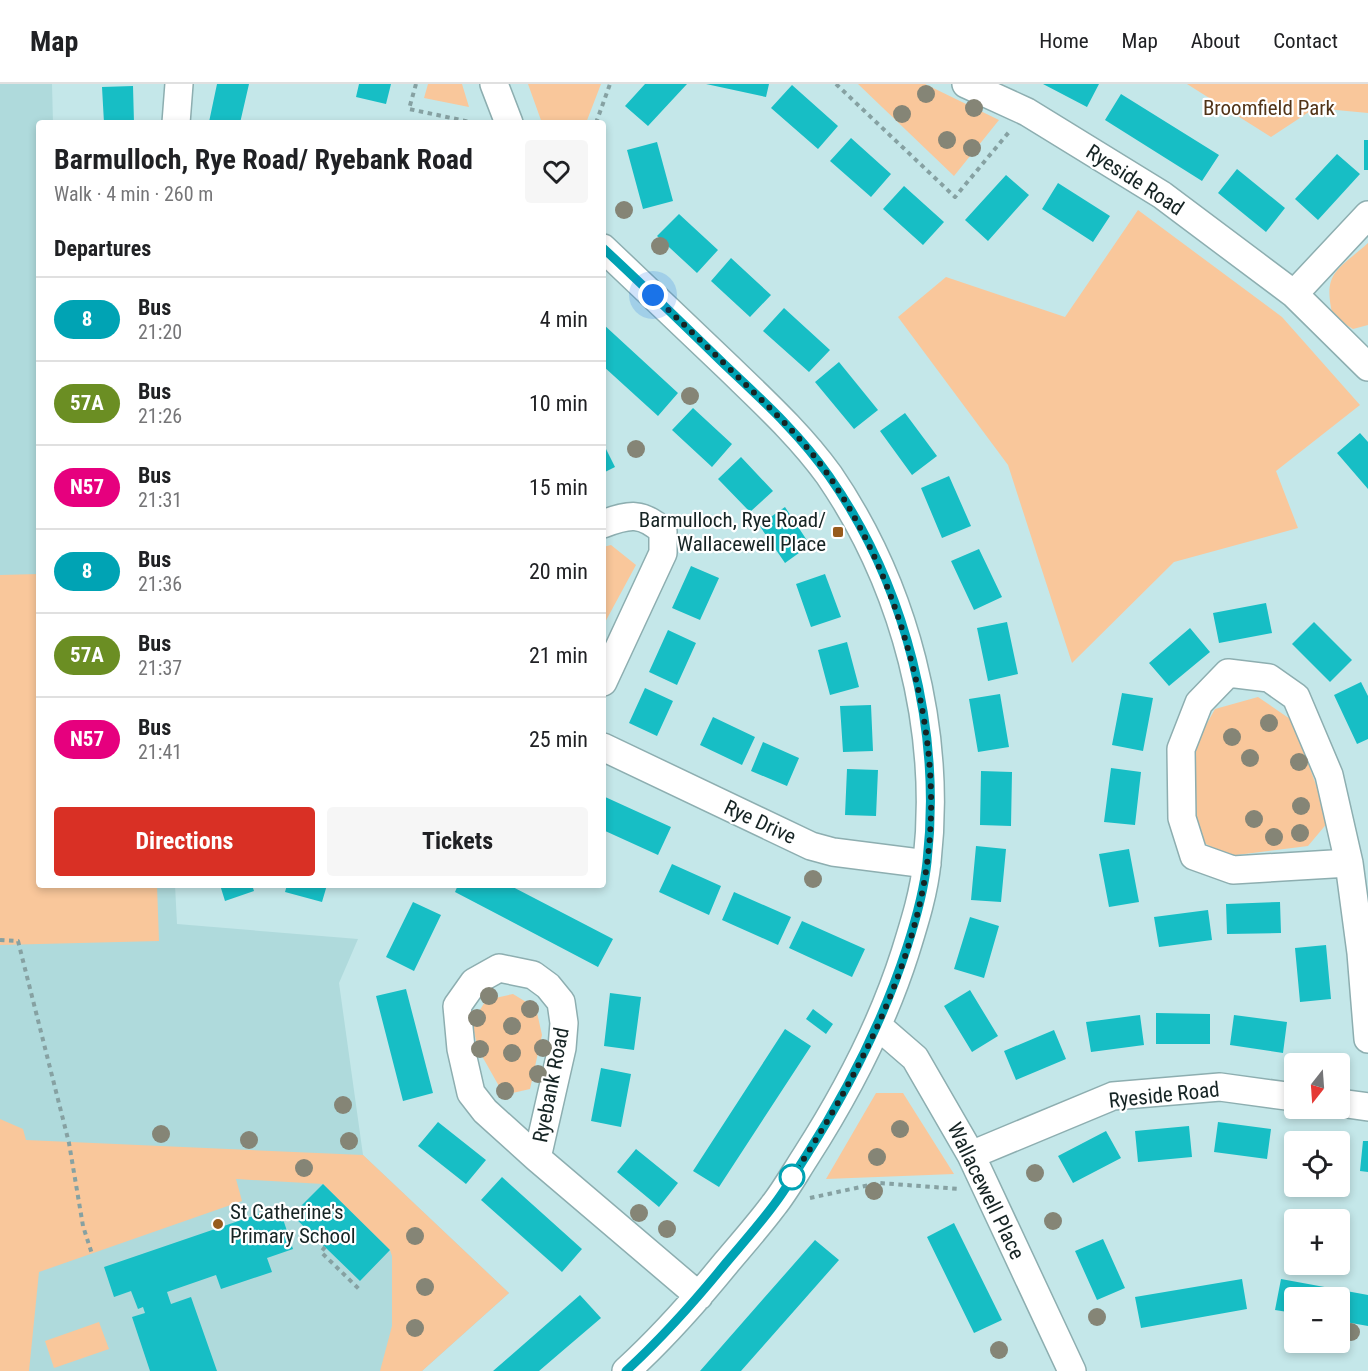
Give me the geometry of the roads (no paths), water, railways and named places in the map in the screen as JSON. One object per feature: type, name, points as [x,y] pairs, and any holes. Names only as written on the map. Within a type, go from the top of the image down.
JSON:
[{"type":"street","points":[[176,120],[179,84]]},
{"type":"street","points":[[494,84],[508,120]]},
{"type":"street","name":"Ryeside Road","points":[[966,84],[1027,112],[1162,195],[1294,294],[1368,367]]},
{"type":"street","points":[[1294,294],[1368,216]]},
{"type":"street","points":[[606,251],[789,426],[828,475],[857,522],[883,574],[903,629],[918,685],[929,746],[931,802],[927,864],[915,921],[898,975],[878,1026],[831,1117],[774,1205],[699,1296],[626,1371]]},
{"type":"street","points":[[606,523],[626,516],[650,519],[663,531],[663,553],[606,676]]},
{"type":"street","points":[[1349,863],[1233,870],[1194,856],[1182,818],[1181,749],[1200,703],[1228,673],[1269,678],[1296,697],[1329,775],[1349,863],[1368,1039]]},
{"type":"street","name":"Rye Drive","points":[[606,748],[811,846],[833,852],[927,864]]},
{"type":"street","name":"Ryebank Road","points":[[537,1158],[562,1048],[564,1023],[561,1002],[548,986],[533,975],[499,968],[474,981],[457,1006],[461,1048],[471,1093],[485,1111],[537,1158],[699,1296]]},
{"type":"street","name":"Wallacewell Place","points":[[878,1026],[915,1058],[971,1155],[1072,1371]]},
{"type":"street","name":"Ryeside Road","points":[[971,1155],[1113,1096],[1220,1087],[1284,1096]]},
{"type":"street","points":[[1350,1104],[1368,1107]]},
{"type":"place","name":"Barmulloch, Rye Road/ Wallacewell Place","points":[[838,532]]},
{"type":"place","name":"St Catherine's Primary School","points":[[218,1224]]},
{"type":"park label","name":"Broomfield Park","points":[[1269,108]]}]
